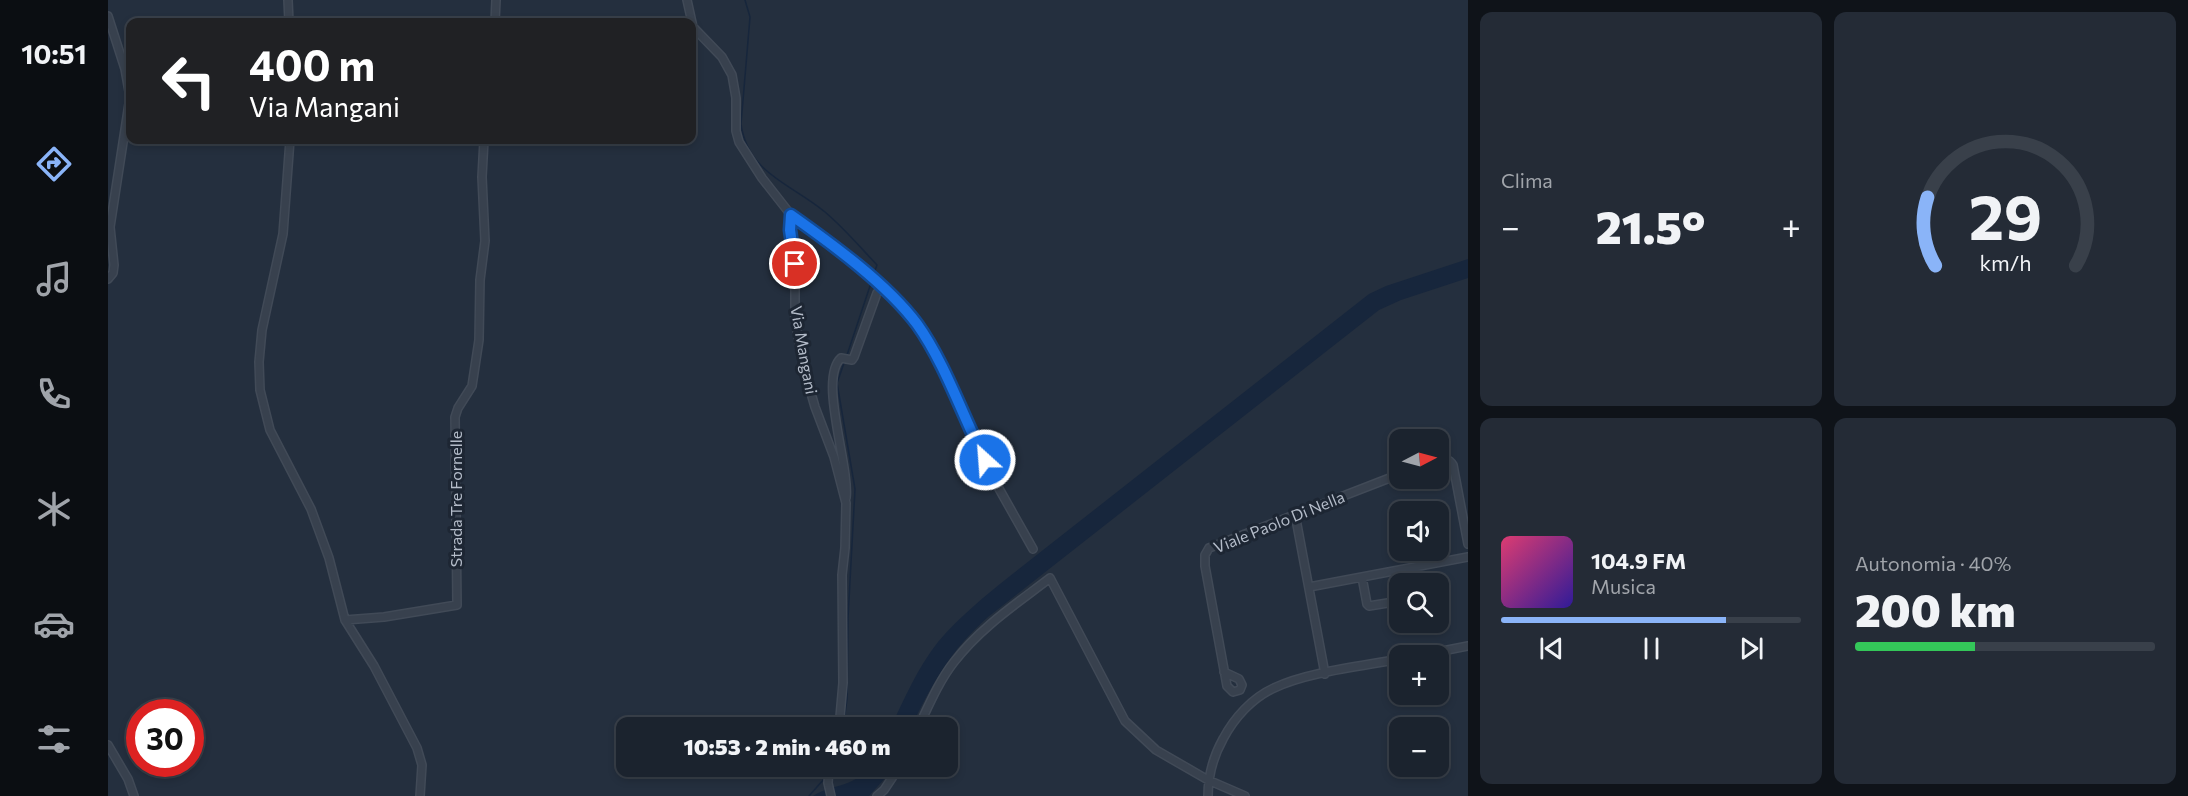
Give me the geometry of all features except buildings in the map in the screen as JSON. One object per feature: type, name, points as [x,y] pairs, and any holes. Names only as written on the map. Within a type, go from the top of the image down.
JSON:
[{"type":"street","points":[[288,0],[289,18]]},
{"type":"street","points":[[495,18],[496,0]]},
{"type":"street","points":[[687,0],[691,18]]},
{"type":"street","points":[[108,16],[126,75]]},
{"type":"street","points":[[696,30],[722,57],[732,75],[736,98],[736,131],[739,142],[762,178],[791,215],[878,283],[917,324],[946,376],[993,478],[1033,549]]},
{"type":"street","points":[[108,279],[114,265],[110,227],[126,123]]},
{"type":"street","points":[[290,144],[283,234],[262,330],[259,362],[260,390],[270,430],[311,509],[329,558],[345,620],[374,666],[417,748],[422,765],[420,796]]},
{"type":"street","name":"Strada Tre Fornelle","points":[[345,620],[384,617],[458,605],[455,417],[472,386],[479,340],[480,280],[485,241],[482,177],[484,144]]},
{"type":"street","name":"Via Mangani","points":[[791,215],[790,230],[795,264],[795,321],[806,376],[836,465],[846,503],[842,575],[843,683],[840,717]]},
{"type":"street","points":[[846,503],[845,466],[833,398],[835,371],[838,361],[854,357],[877,293],[884,289]]},
{"type":"street","points":[[1449,460],[1453,465],[1468,544]]},
{"type":"street","name":"Viale Paolo Di Nella","points":[[1224,672],[1205,566],[1205,555],[1209,548],[1389,478]]},
{"type":"street","points":[[1295,514],[1325,674]]},
{"type":"street","points":[[1309,587],[1468,557]]},
{"type":"street","points":[[1418,567],[1419,573]]},
{"type":"street","points":[[1362,577],[1369,606],[1389,603]]},
{"type":"street","points":[[923,717],[938,686],[971,642],[1050,578],[1125,721],[1156,750],[1208,780],[1245,796]]},
{"type":"street","points":[[1449,650],[1468,646]]},
{"type":"street","points":[[1208,796],[1208,780],[1215,754],[1229,727],[1251,703],[1273,688],[1298,679],[1389,661]]},
{"type":"street","points":[[108,745],[128,780],[134,796]]},
{"type":"street","points":[[828,777],[831,796]]},
{"type":"street","points":[[877,796],[893,777]]},
{"type":"water","points":[[1468,259],[1468,278],[1401,300],[1379,310],[988,617],[953,655],[927,695],[916,717],[896,717],[918,672],[931,652],[963,615],[1369,294],[1386,286]]},
{"type":"water","points":[[859,777],[886,777],[869,796],[813,796],[820,792]]},
{"type":"waterway","points":[[745,0],[750,17],[741,124],[745,141],[752,155],[773,176],[812,202],[839,224],[877,265],[873,276]]},
{"type":"waterway","points":[[847,355],[872,280]]},
{"type":"waterway","points":[[844,363],[837,383],[855,489],[845,717]]},
{"type":"waterway","points":[[809,796],[824,779]]},
{"type":"route","points":[[795,264],[790,230],[791,215],[816,232],[878,283],[917,324],[946,376],[985,460]]}]
